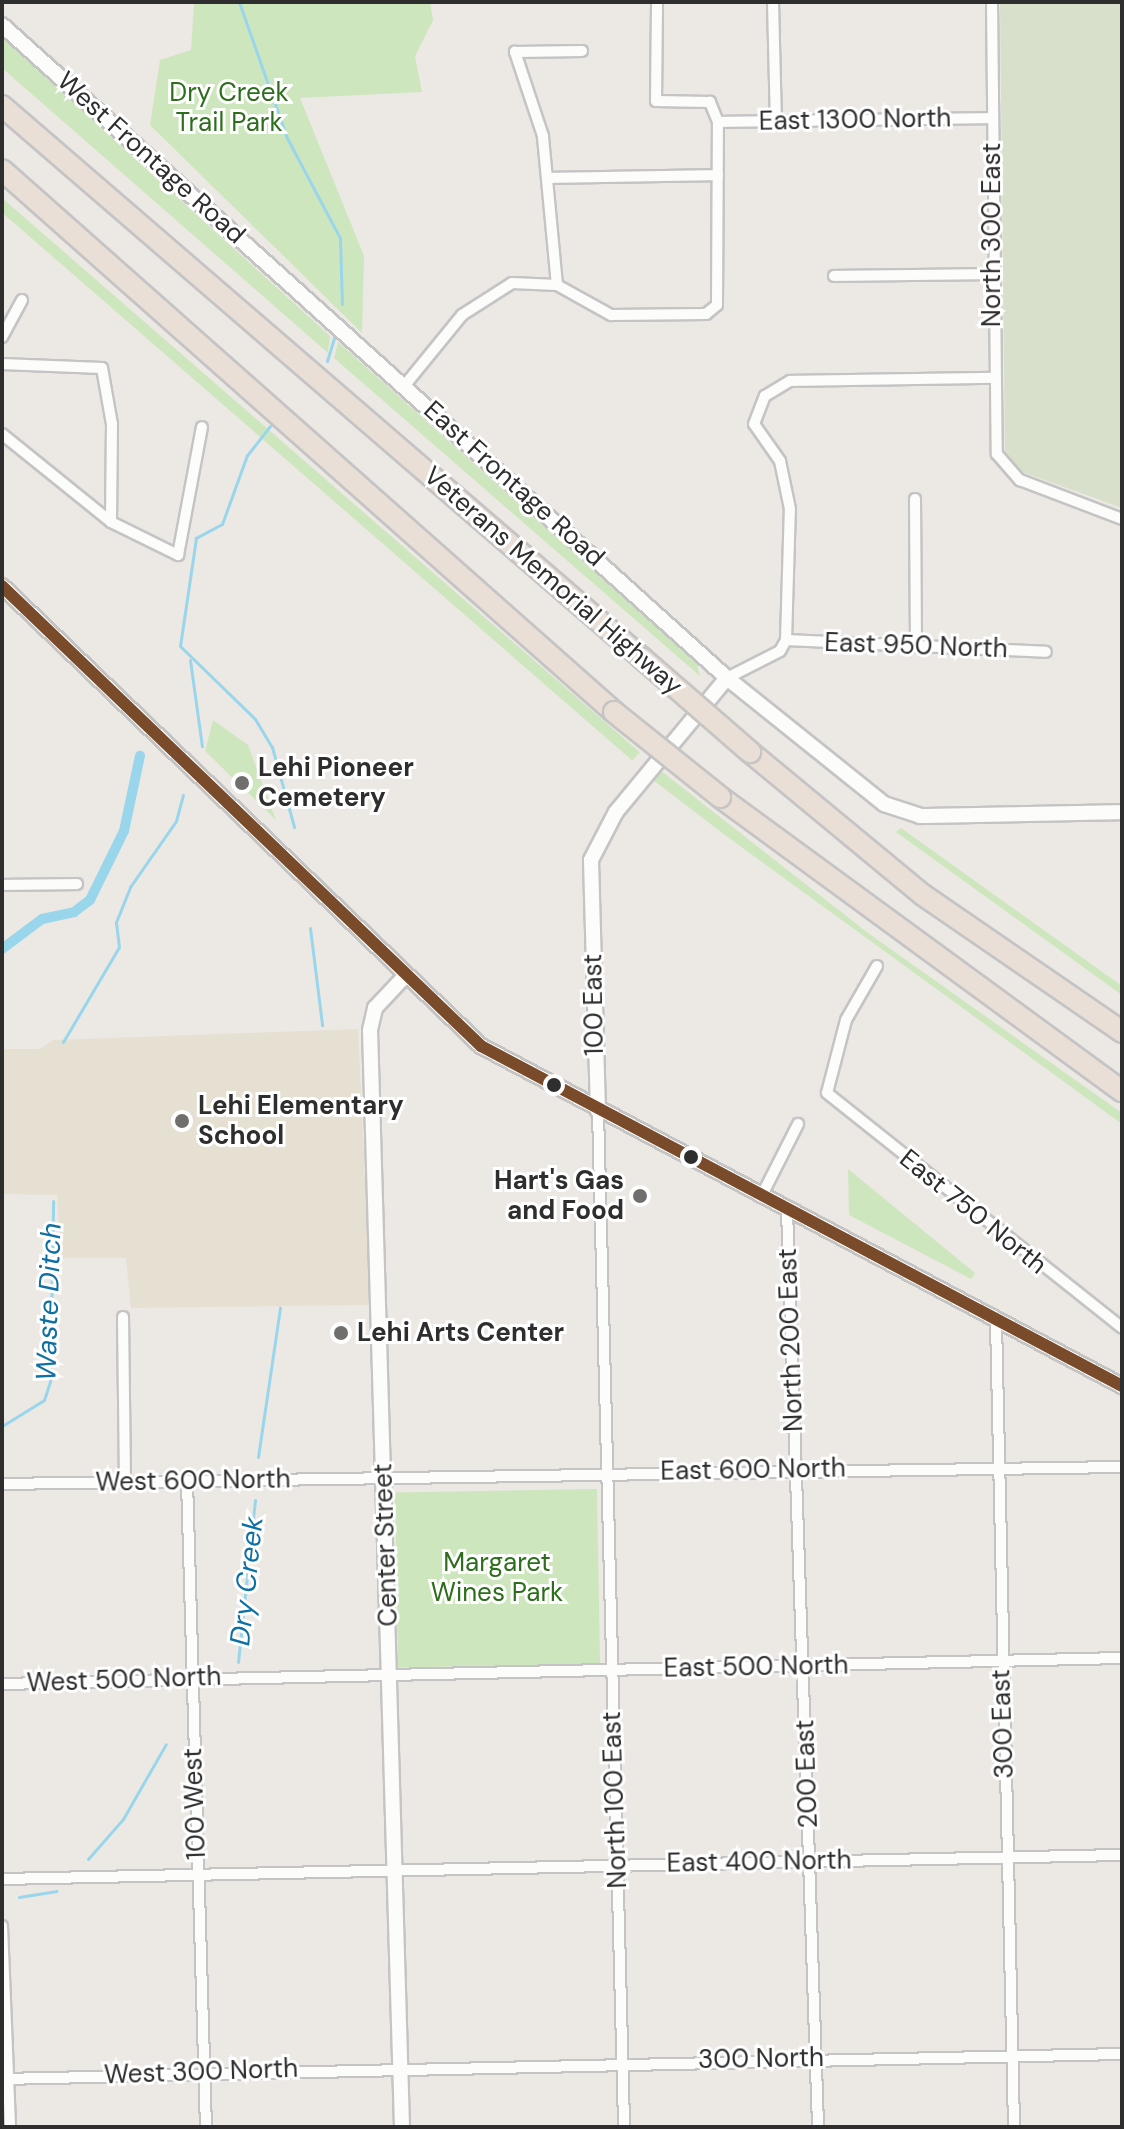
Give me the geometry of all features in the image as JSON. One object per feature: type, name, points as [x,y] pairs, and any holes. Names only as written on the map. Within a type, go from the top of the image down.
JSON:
[{"type":"highway","name":"Veterans Memorial Highway","points":[[2,106],[750,752],[923,895],[1122,1032]]},
{"type":"highway","points":[[2,170],[614,712],[720,797],[1122,1091]]},
{"type":"street","points":[[405,385],[485,296],[512,283],[557,285],[611,315],[706,314],[717,305],[718,122],[710,102],[656,101],[657,2]]},
{"type":"street","points":[[773,2],[776,121]]},
{"type":"street","name":"North 300 East","points":[[992,2],[992,378],[1003,466],[1020,480],[1122,519]]},
{"type":"street","name":"West Frontage Road","points":[[2,25],[300,291]]},
{"type":"street","points":[[557,285],[549,178],[533,95],[515,52],[582,51]]},
{"type":"street","name":"East 1300 North","points":[[718,122],[992,118]]},
{"type":"street","points":[[549,178],[718,175]]},
{"type":"street","points":[[834,276],[992,274]]},
{"type":"street","name":"East Frontage Road","points":[[300,291],[727,678],[900,811],[1122,812]]},
{"type":"street","points":[[2,337],[22,300]]},
{"type":"street","points":[[2,364],[102,368],[112,424],[111,522]]},
{"type":"street","points":[[727,678],[780,651],[786,640],[790,509],[780,461],[754,424],[765,396],[790,381],[992,378]]},
{"type":"street","points":[[2,434],[111,522],[178,555],[202,427]]},
{"type":"street","points":[[915,499],[916,647]]},
{"type":"street","points":[[2,586],[481,1046],[598,1111],[1122,1386]]},
{"type":"street","name":"East 950 North","points":[[786,640],[1046,652]]},
{"type":"street","name":"100 East","points":[[605,1473],[591,860],[616,812],[727,678]]},
{"type":"street","points":[[2,885],[77,884]]},
{"type":"street","name":"East 750 North","points":[[877,966],[846,1020],[827,1093],[1122,1328]]},
{"type":"street","name":"Center Street","points":[[402,2127],[370,1030],[375,1008],[405,976]]},
{"type":"street","points":[[761,1197],[798,1124]]},
{"type":"street","name":"North 200 East","points":[[787,1210],[796,1469]]},
{"type":"street","points":[[123,1317],[125,1481]]},
{"type":"street","name":"300 East","points":[[996,1321],[996,1467],[1009,1855],[1014,2127]]},
{"type":"street","name":"East 600 North","points":[[384,1477],[796,1469],[1122,1467]]},
{"type":"street","name":"200 East","points":[[796,1469],[818,2127]]},
{"type":"street","name":"North 100 East","points":[[605,1473],[624,2127]]},
{"type":"street","name":"West 600 North","points":[[2,1484],[384,1477]]},
{"type":"street","name":"100 West","points":[[187,1481],[206,2127]]},
{"type":"street","name":"East 500 North","points":[[390,1673],[1122,1658]]},
{"type":"street","name":"West 500 North","points":[[2,1684],[390,1673]]},
{"type":"street","name":"East 400 North","points":[[2,1879],[1009,1855],[1122,1855]]},
{"type":"street","points":[[2,1926],[5,2079],[10,2127]]},
{"type":"street","name":"300 North","points":[[400,2067],[816,2057],[1122,2054]]},
{"type":"street","name":"West 300 North","points":[[5,2079],[400,2067]]},
{"type":"shaded area","name":"Lehi Elementary School","points":[[358,1029],[371,1305],[131,1308],[126,1258],[61,1258],[57,1195],[2,1194],[2,1049],[39,1049],[54,1040]]},
{"type":"green space","name":"Dry Creek Trail Park","points":[[194,2],[430,2],[433,20],[415,56],[422,92],[300,98],[364,256],[362,333],[150,125],[160,60],[191,50]]},
{"type":"green space","points":[[1000,2],[1122,2],[1122,508],[1017,470],[1005,450]]},
{"type":"green space","points":[[2,38],[330,336],[328,353],[2,68]]},
{"type":"green space","points":[[2,198],[640,752],[633,761],[2,213]]},
{"type":"green space","points":[[338,342],[697,664],[700,676],[334,358]]},
{"type":"green space","points":[[213,720],[248,745],[276,820],[205,751]]},
{"type":"green space","points":[[660,770],[868,933],[1122,1113],[1122,1124],[653,780]]},
{"type":"green space","points":[[901,828],[1122,986],[1122,995],[896,832]]},
{"type":"green space","points":[[848,1169],[975,1273],[971,1279],[849,1215]]},
{"type":"green space","name":"Margaret Wines Park","points":[[597,1489],[600,1664],[398,1667],[395,1493]]},
{"type":"waterway","name":"Dry Creek","points":[[239,2],[287,138],[340,238],[342,304]]},
{"type":"waterway","name":"Dry Creek","points":[[327,361],[335,334]]},
{"type":"waterway","name":"Dry Creek","points":[[270,426],[247,455],[222,524],[196,538],[180,646],[255,719],[272,747],[294,827]]},
{"type":"waterway","name":"Waste Ditch","points":[[190,660],[202,746]]},
{"type":"waterway","points":[[2,949],[42,919],[74,912],[90,900],[124,831],[140,756]]},
{"type":"waterway","name":"Waste Ditch","points":[[63,1042],[119,947],[116,922],[130,887],[176,821],[183,795]]},
{"type":"waterway","name":"Dry Creek","points":[[310,928],[322,1025]]},
{"type":"waterway","name":"Waste Ditch","points":[[2,1426],[44,1400],[50,1381],[53,1201]]},
{"type":"waterway","name":"Dry Creek","points":[[258,1457],[280,1308]]},
{"type":"waterway","name":"Dry Creek","points":[[238,1662],[255,1500]]},
{"type":"waterway","name":"Dry Creek","points":[[88,1859],[123,1819],[166,1744]]},
{"type":"waterway","name":"Dry Creek","points":[[19,1897],[57,1891]]},
{"type":"transit line","points":[[2,586],[481,1046],[1122,1386]]},
{"type":"place","name":"Lehi Pioneer Cemetery","points":[[242,783]]},
{"type":"place","name":"Lehi Elementary School","points":[[182,1121]]},
{"type":"place","name":"Hart's Gas and Food","points":[[640,1196]]},
{"type":"place","name":"Lehi Arts Center","points":[[341,1333]]}]
